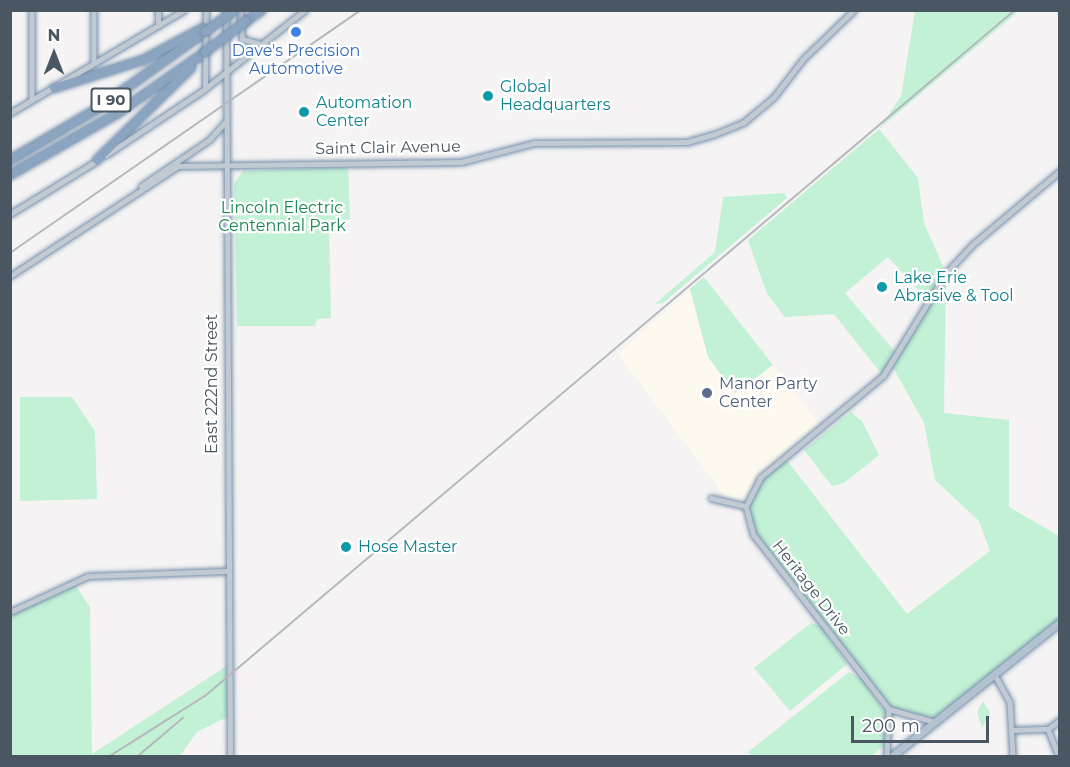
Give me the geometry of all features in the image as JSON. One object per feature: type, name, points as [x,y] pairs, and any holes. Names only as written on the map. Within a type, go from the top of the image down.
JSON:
[{"type":"highway","points":[[54,88],[143,60],[206,29],[234,10]]},
{"type":"highway","name":"I 90","points":[[10,175],[118,113],[262,10]]},
{"type":"highway","name":"I 90","points":[[10,160],[97,109],[206,29]]},
{"type":"highway","points":[[97,160],[205,52]]},
{"type":"main road","points":[[890,756],[995,675],[1059,621]]},
{"type":"street","points":[[32,10],[32,100]]},
{"type":"street","points":[[94,10],[94,63]]},
{"type":"street","points":[[158,10],[158,27]]},
{"type":"street","points":[[10,113],[184,10]]},
{"type":"street","points":[[205,89],[206,10]]},
{"type":"street","name":"East 222nd Street","points":[[226,10],[226,571],[230,756]]},
{"type":"street","points":[[240,10],[242,39],[264,43]]},
{"type":"street","points":[[10,214],[205,89],[305,10]]},
{"type":"street","name":"Saint Clair Avenue","points":[[10,276],[140,188],[178,166],[461,162],[534,143],[687,142],[744,122],[854,10]]},
{"type":"street","points":[[140,188],[146,178],[209,140],[226,120]]},
{"type":"street","points":[[711,498],[746,506],[760,478],[883,376],[946,273],[986,233],[1059,171]]},
{"type":"street","name":"Heritage Drive","points":[[746,506],[754,535],[889,710]]},
{"type":"street","points":[[10,612],[88,576],[226,571]]},
{"type":"street","points":[[995,675],[1010,702],[1013,756]]},
{"type":"street","points":[[890,756],[889,710],[935,722]]},
{"type":"street","points":[[1013,730],[1048,729],[1059,720]]},
{"type":"street","points":[[1048,729],[1059,756]]},
{"type":"shaded area","points":[[690,289],[708,357],[734,392],[773,365],[823,429],[760,478],[754,535],[618,354]]},
{"type":"green space","points":[[915,11],[1019,11],[879,129],[901,96]]},
{"type":"green space","points":[[879,129],[918,178],[924,223],[946,273],[944,413],[1009,420],[1009,507],[1059,536],[1059,622],[935,722],[889,709],[754,535],[746,506],[760,478],[785,458],[907,614],[990,551],[979,521],[935,480],[924,423],[891,364],[883,376],[834,314],[785,317],[767,294],[748,240]],"holes":[[[888,257],[929,302],[897,354],[845,293]]]},
{"type":"green space","name":"Lincoln Electric Centennial Park","points":[[348,167],[350,221],[329,222],[331,318],[317,319],[315,326],[237,326],[234,184],[243,171]]},
{"type":"green space","points":[[784,193],[787,198],[663,303],[655,304],[715,252],[723,197]]},
{"type":"green space","points":[[704,277],[773,365],[735,393],[708,357],[690,289]]},
{"type":"green space","points":[[20,397],[72,397],[95,431],[97,499],[20,501]]},
{"type":"green space","points":[[851,412],[862,421],[879,455],[844,483],[832,486],[804,450]]},
{"type":"green space","points":[[73,581],[90,607],[92,754],[228,665],[229,716],[197,732],[180,756],[11,756],[11,612]]},
{"type":"green space","points":[[811,623],[821,626],[847,664],[790,711],[754,668]]},
{"type":"green space","points":[[849,672],[861,678],[888,716],[885,745],[871,756],[752,756],[748,752]]},
{"type":"green space","points":[[983,701],[990,713],[982,728],[977,712]]},
{"type":"railway","points":[[10,253],[361,10]]},
{"type":"railway","points":[[110,756],[205,696],[1015,10]]},
{"type":"railway","points":[[138,756],[183,718]]},
{"type":"place","name":"Dave's Precision Automotive","points":[[296,32]]},
{"type":"place","name":"Global Headquarters","points":[[488,96]]},
{"type":"place","name":"Automation Center","points":[[304,112]]},
{"type":"place","name":"Lake Erie Abrasive & Tool","points":[[882,287]]},
{"type":"place","name":"Manor Party Center","points":[[707,393]]},
{"type":"place","name":"Hose Master","points":[[346,547]]}]
